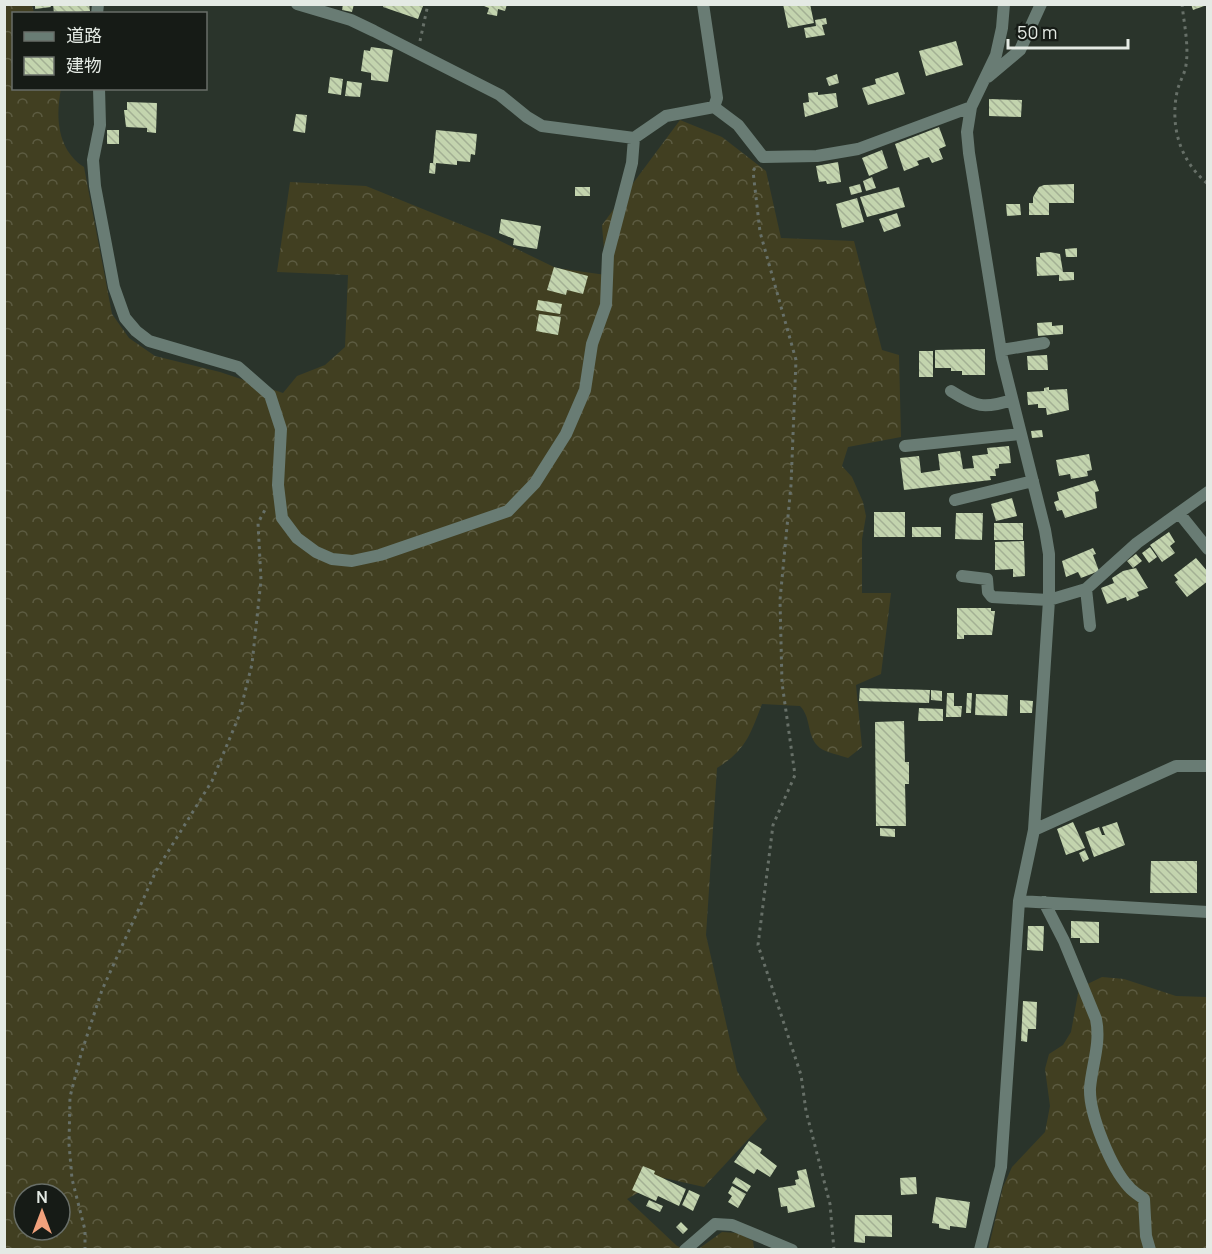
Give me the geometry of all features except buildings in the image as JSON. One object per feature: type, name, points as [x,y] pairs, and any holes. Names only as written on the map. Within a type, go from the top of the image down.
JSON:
[{"type":"street","points":[[297,4],[351,20],[416,52],[500,95],[542,126],[634,138],[666,116],[714,107],[738,125],[763,157],[817,156],[858,149],[970,107]]},
{"type":"street","points":[[703,4],[717,98],[714,107]]},
{"type":"street","points":[[980,1250],[1001,1167],[1019,901],[1034,830],[1049,600],[1049,554],[1000,350],[967,132],[970,107],[996,55],[1004,4]]},
{"type":"street","points":[[985,79],[1020,50],[1041,4]]},
{"type":"street","points":[[99,90],[100,125],[93,160],[95,186],[114,287],[126,318],[136,331],[149,341],[238,367],[270,395],[281,429],[278,485],[282,518],[297,538],[332,559],[352,561],[380,555],[508,511],[523,498],[566,434],[585,390],[592,344],[606,305],[608,255],[632,163],[634,138]]},
{"type":"street","points":[[1000,350],[1044,343]]},
{"type":"street","points":[[951,391],[973,405],[991,407],[1012,400]]},
{"type":"street","points":[[905,446],[1021,434]]},
{"type":"street","points":[[955,500],[1033,481]]},
{"type":"street","points":[[962,576],[987,579],[988,592],[992,597],[1049,600],[1086,589],[1137,543],[1208,492]]},
{"type":"street","points":[[1179,513],[1208,549]]},
{"type":"street","points":[[1086,589],[1090,626]]},
{"type":"street","points":[[1034,830],[1176,766],[1208,766]]},
{"type":"street","points":[[1019,901],[1208,912]]},
{"type":"street","points":[[1044,902],[1064,941],[1096,1019],[1099,1032],[1090,1090],[1092,1105],[1115,1167],[1129,1188],[1144,1198],[1146,1236],[1150,1250]]},
{"type":"street","points":[[685,1250],[715,1224],[732,1225],[792,1250]]},
{"type":"path","points":[[416,52],[426,21],[428,4]]},
{"type":"path","points":[[1182,4],[1187,51],[1186,68],[1177,93],[1177,139],[1186,160],[1208,184]]},
{"type":"path","points":[[763,157],[753,171],[760,232],[796,360],[791,485],[780,600],[782,683],[795,775],[773,825],[758,945],[801,1075],[806,1111],[830,1204],[834,1250]]},
{"type":"path","points":[[86,1250],[86,1230],[72,1179],[69,1144],[70,1097],[102,990],[156,871],[212,781],[239,716],[252,664],[261,580],[258,523],[278,485]]},
{"type":"green space","points":[[5,5],[32,5],[34,12],[12,12],[12,90],[61,90],[58,111],[60,133],[69,152],[84,167],[112,314],[129,338],[155,356],[220,372],[283,393],[297,376],[325,365],[345,347],[348,275],[277,272],[290,182],[366,186],[492,237],[556,268],[606,275],[602,225],[680,120],[722,137],[766,171],[781,238],[854,241],[882,350],[899,355],[901,437],[848,447],[842,466],[852,477],[863,502],[866,516],[862,539],[862,593],[891,593],[881,674],[856,685],[862,747],[848,758],[826,751],[816,744],[800,706],[762,704],[746,741],[735,755],[717,768],[706,935],[737,1071],[767,1119],[704,1187],[664,1178],[627,1199],[677,1246],[685,1249],[5,1250]]},
{"type":"green space","points":[[1102,977],[1124,979],[1176,996],[1207,997],[1207,1249],[988,1250],[1003,1187],[1012,1167],[1045,1132],[1050,1106],[1045,1069],[1049,1054],[1063,1045],[1071,1032],[1079,988]]},
{"type":"green space","points":[[722,1232],[738,1233],[753,1241],[754,1249],[697,1250]]}]
